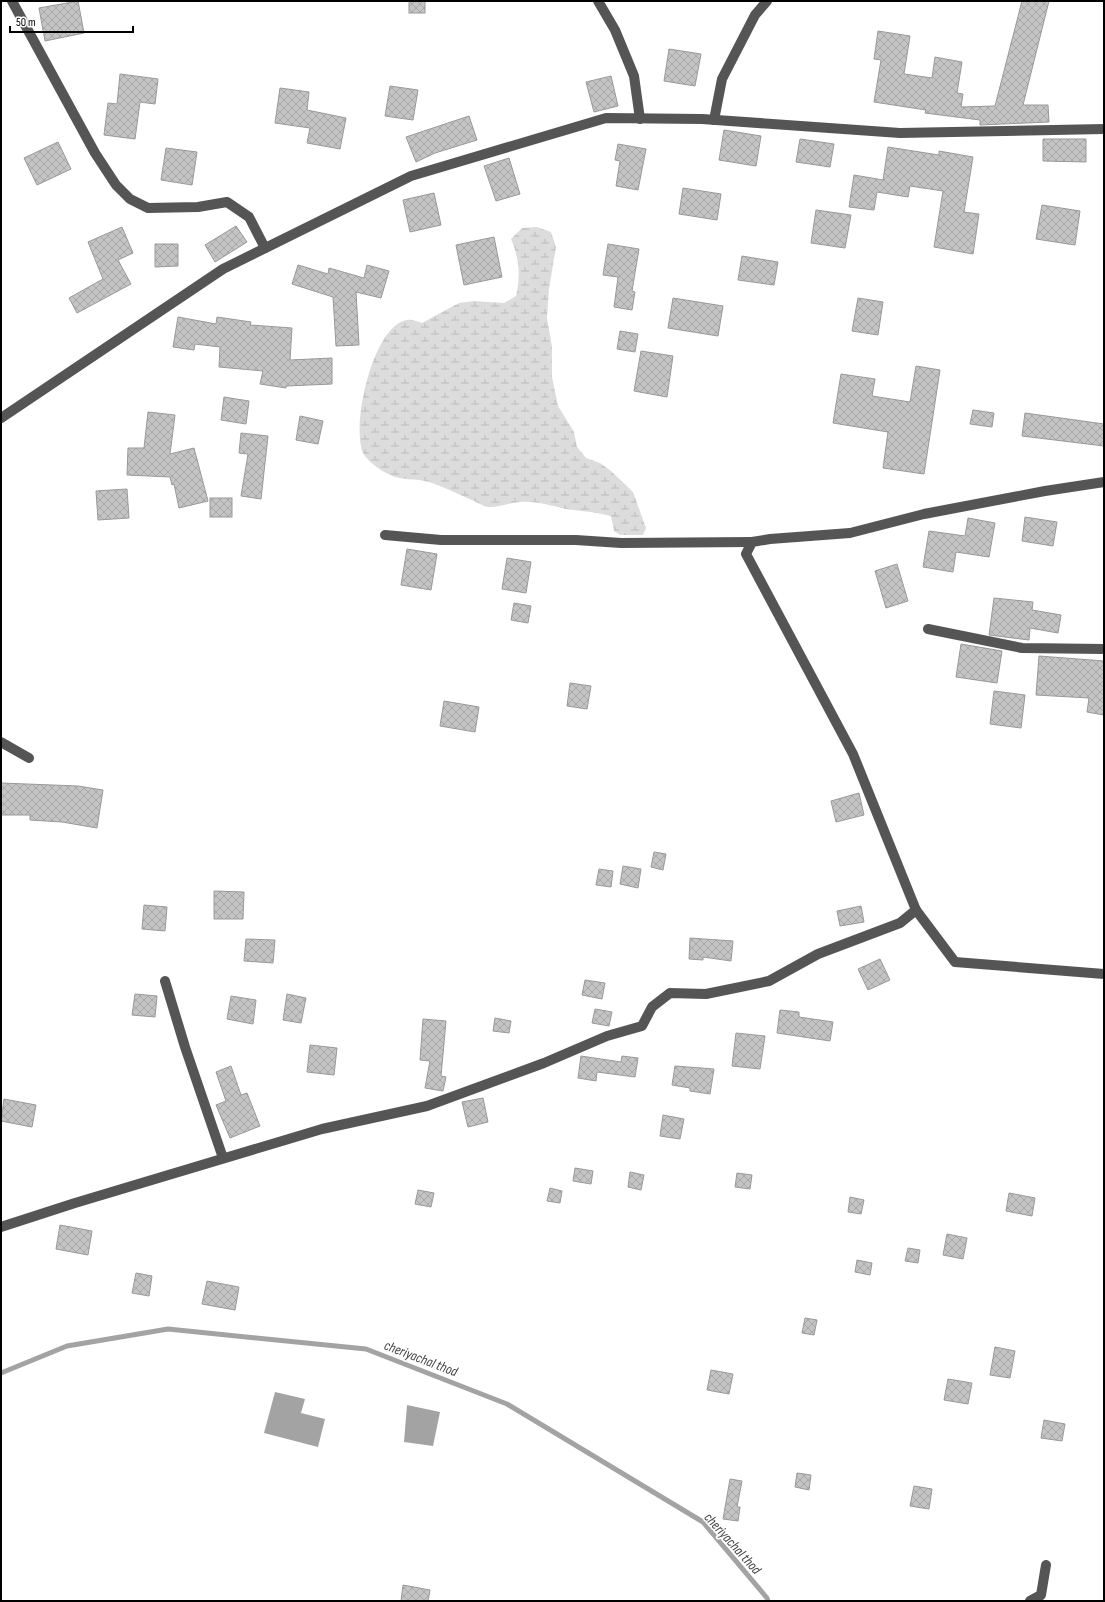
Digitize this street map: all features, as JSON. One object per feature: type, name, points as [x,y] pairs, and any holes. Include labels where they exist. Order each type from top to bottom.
[{"type":"street","points":[[12,1],[94,153],[116,185],[130,199],[148,208],[198,207],[227,202],[249,217],[265,248]]},
{"type":"street","points":[[598,1],[615,30],[634,76],[640,118]]},
{"type":"street","points":[[714,120],[722,79],[755,15],[767,1]]},
{"type":"street","points":[[1,418],[223,269],[265,248],[411,176],[606,118],[714,120],[900,133],[1104,129]]},
{"type":"street","points":[[385,535],[441,540],[576,540],[628,544],[752,542],[770,539],[850,533],[924,514],[1045,491],[1104,482]]},
{"type":"street","points":[[752,542],[746,554],[853,754],[916,910],[955,962],[1104,974]]},
{"type":"street","points":[[928,630],[1022,648],[1104,649]]},
{"type":"street","points":[[1,742],[29,758]]},
{"type":"street","points":[[1,1227],[75,1203],[182,1172],[223,1158],[322,1130],[427,1106],[544,1063],[607,1036],[642,1026],[652,1007],[670,993],[706,994],[769,981],[818,954],[900,923],[916,910]]},
{"type":"street","points":[[165,981],[185,1047],[223,1158]]},
{"type":"street","points":[[1030,1601],[1041,1595],[1046,1565]]},
{"type":"green space","points":[[537,227],[551,232],[556,247],[549,289],[547,318],[552,347],[552,377],[558,406],[574,432],[577,447],[586,458],[600,463],[611,471],[633,492],[646,528],[643,535],[620,535],[614,531],[611,516],[600,514],[527,502],[517,502],[496,507],[486,507],[429,482],[403,479],[393,476],[374,465],[363,453],[360,439],[360,421],[363,400],[375,357],[384,339],[395,326],[407,320],[422,323],[459,303],[474,301],[504,303],[516,296],[519,274],[516,253],[511,239],[522,228]]},
{"type":"shaded area","points":[[275,1392],[305,1399],[301,1413],[325,1419],[318,1447],[264,1433]]},
{"type":"shaded area","points":[[407,1405],[440,1412],[433,1446],[404,1442]]},
{"type":"building","points":[[78,1],[84,33],[45,41],[39,8]]},
{"type":"building","points":[[409,1],[425,1],[425,13],[409,13]]},
{"type":"building","points":[[1022,1],[1049,1],[1023,105],[1048,105],[1049,122],[980,125],[980,120],[925,113],[926,110],[874,102],[881,60],[874,59],[878,31],[910,36],[904,74],[932,78],[935,57],[962,62],[957,93],[963,94],[961,107],[995,106]]},
{"type":"building","points":[[669,49],[701,54],[695,86],[664,81]]},
{"type":"building","points":[[120,74],[158,79],[155,104],[140,102],[135,139],[104,135],[108,103],[117,104]]},
{"type":"building","points":[[611,76],[618,106],[594,112],[586,82]]},
{"type":"building","points":[[390,86],[418,90],[413,120],[385,116]]},
{"type":"building","points":[[280,88],[309,92],[307,110],[346,118],[340,149],[307,143],[310,128],[275,123]]},
{"type":"building","points":[[469,116],[477,140],[435,153],[416,162],[406,137]]},
{"type":"building","points":[[724,130],[761,136],[756,166],[719,160]]},
{"type":"building","points":[[800,139],[834,144],[830,167],[796,162]]},
{"type":"building","points":[[1043,139],[1086,139],[1086,162],[1043,161]]},
{"type":"building","points":[[58,142],[71,169],[37,185],[24,158]]},
{"type":"building","points":[[618,144],[646,149],[638,190],[616,186],[620,161],[615,160]]},
{"type":"building","points":[[888,147],[939,155],[939,151],[973,157],[964,212],[979,214],[973,254],[934,247],[943,191],[910,186],[908,197],[877,192],[874,210],[849,207],[854,175],[883,180]]},
{"type":"building","points":[[166,148],[197,152],[192,185],[161,180]]},
{"type":"building","points":[[509,158],[520,194],[496,201],[484,166]]},
{"type":"building","points":[[683,188],[721,194],[717,220],[679,214]]},
{"type":"building","points":[[434,193],[441,225],[410,232],[403,200]]},
{"type":"building","points":[[1042,205],[1080,211],[1075,245],[1036,239]]},
{"type":"building","points":[[816,210],[851,215],[845,248],[811,243]]},
{"type":"building","points":[[236,226],[247,242],[215,262],[205,245]]},
{"type":"building","points":[[122,227],[133,253],[118,260],[131,284],[77,313],[69,298],[103,279],[88,242]]},
{"type":"building","points":[[494,237],[502,277],[464,285],[456,245]]},
{"type":"building","points":[[155,244],[178,244],[178,266],[155,267]]},
{"type":"building","points":[[608,244],[639,249],[632,291],[635,292],[632,310],[614,307],[618,277],[603,275]]},
{"type":"building","points":[[742,256],[778,262],[774,285],[738,280]]},
{"type":"building","points":[[298,265],[328,274],[329,268],[364,278],[367,265],[389,271],[381,298],[356,292],[359,345],[336,346],[333,297],[292,284]]},
{"type":"building","points":[[673,298],[723,306],[718,336],[668,328]]},
{"type":"building","points":[[858,298],[883,302],[878,335],[852,331]]},
{"type":"building","points":[[178,317],[216,324],[217,317],[251,322],[250,325],[292,328],[290,360],[332,358],[332,384],[286,386],[286,388],[260,384],[263,371],[219,367],[220,347],[195,344],[194,350],[173,347]]},
{"type":"building","points":[[620,331],[638,334],[635,352],[617,349]]},
{"type":"building","points":[[641,351],[673,356],[667,397],[634,391]]},
{"type":"building","points":[[916,366],[940,370],[924,474],[883,468],[888,432],[833,423],[841,374],[875,379],[872,396],[910,402]]},
{"type":"building","points":[[224,397],[249,401],[246,424],[221,420]]},
{"type":"building","points":[[973,410],[994,413],[992,427],[970,424]]},
{"type":"building","points":[[148,412],[175,415],[170,454],[194,448],[208,501],[179,508],[174,484],[172,485],[170,477],[127,475],[128,448],[144,448]]},
{"type":"building","points":[[1025,413],[1104,424],[1104,446],[1022,436]]},
{"type":"building","points":[[300,416],[323,421],[318,444],[296,440]]},
{"type":"building","points":[[241,433],[268,436],[261,499],[241,496],[248,454],[239,453]]},
{"type":"building","points":[[127,489],[129,518],[98,520],[96,491]]},
{"type":"building","points":[[210,498],[232,498],[232,517],[210,517]]},
{"type":"building","points":[[1025,517],[1057,522],[1053,546],[1022,541]]},
{"type":"building","points":[[968,518],[995,523],[989,557],[956,552],[953,572],[923,567],[929,531],[965,536]]},
{"type":"building","points":[[407,549],[437,554],[431,590],[401,585]]},
{"type":"building","points":[[507,558],[531,562],[526,593],[502,589]]},
{"type":"building","points":[[897,564],[908,601],[886,608],[875,571]]},
{"type":"building","points":[[994,598],[1033,602],[1032,610],[1061,615],[1058,633],[1030,628],[1029,640],[989,635]]},
{"type":"building","points":[[514,603],[531,606],[528,623],[511,620]]},
{"type":"building","points":[[961,644],[1002,651],[997,683],[956,677]]},
{"type":"building","points":[[1039,656],[1104,661],[1104,715],[1087,712],[1089,698],[1036,695]]},
{"type":"building","points":[[570,683],[591,686],[587,709],[567,706]]},
{"type":"building","points":[[994,691],[1025,695],[1021,728],[990,724]]},
{"type":"building","points":[[444,701],[479,707],[475,732],[440,726]]},
{"type":"building","points":[[1,783],[78,786],[103,790],[97,828],[62,822],[30,820],[30,815],[1,815]]},
{"type":"building","points":[[859,793],[864,815],[836,822],[831,801]]},
{"type":"building","points":[[654,852],[666,854],[663,870],[651,867]]},
{"type":"building","points":[[623,866],[641,869],[638,888],[620,884]]},
{"type":"building","points":[[599,869],[613,871],[611,887],[596,885]]},
{"type":"building","points":[[214,891],[244,892],[243,919],[214,919]]},
{"type":"building","points":[[144,905],[167,907],[165,931],[142,929]]},
{"type":"building","points":[[861,906],[864,922],[840,926],[837,911]]},
{"type":"building","points":[[690,938],[733,941],[731,961],[703,957],[703,960],[689,959]]},
{"type":"building","points":[[246,939],[275,940],[273,963],[244,961]]},
{"type":"building","points":[[880,959],[890,980],[868,990],[858,969]]},
{"type":"building","points":[[585,980],[605,983],[602,999],[582,995]]},
{"type":"building","points":[[135,994],[157,996],[155,1017],[132,1015]]},
{"type":"building","points":[[287,994],[306,998],[301,1023],[283,1020]]},
{"type":"building","points":[[231,996],[256,1000],[253,1024],[227,1019]]},
{"type":"building","points":[[595,1009],[612,1012],[609,1026],[592,1023]]},
{"type":"building","points":[[780,1010],[799,1012],[799,1017],[833,1022],[830,1041],[777,1033]]},
{"type":"building","points":[[495,1018],[511,1021],[509,1033],[493,1031]]},
{"type":"building","points":[[423,1019],[446,1021],[441,1076],[446,1077],[443,1091],[425,1088],[430,1061],[420,1060]]},
{"type":"building","points":[[736,1033],[765,1036],[760,1069],[732,1066]]},
{"type":"building","points":[[310,1045],[337,1048],[334,1075],[307,1072]]},
{"type":"building","points":[[581,1056],[621,1062],[622,1056],[638,1058],[635,1077],[597,1072],[596,1081],[578,1078]]},
{"type":"building","points":[[231,1066],[241,1095],[247,1093],[260,1126],[230,1138],[216,1105],[226,1101],[216,1072]]},
{"type":"building","points":[[675,1066],[714,1069],[710,1094],[690,1091],[690,1088],[672,1085]]},
{"type":"building","points":[[483,1098],[488,1122],[468,1127],[462,1102]]},
{"type":"building","points":[[4,1099],[36,1105],[32,1127],[1,1121]]},
{"type":"building","points":[[663,1115],[684,1119],[680,1139],[660,1136]]},
{"type":"building","points":[[575,1168],[593,1171],[591,1184],[573,1181]]},
{"type":"building","points":[[630,1172],[644,1175],[641,1190],[628,1187]]},
{"type":"building","points":[[737,1173],[752,1175],[750,1189],[735,1187]]},
{"type":"building","points":[[550,1188],[562,1191],[560,1203],[547,1201]]},
{"type":"building","points":[[418,1190],[434,1193],[431,1207],[415,1204]]},
{"type":"building","points":[[1009,1193],[1035,1198],[1032,1216],[1006,1211]]},
{"type":"building","points":[[850,1197],[864,1200],[861,1214],[848,1212]]},
{"type":"building","points":[[60,1225],[92,1231],[88,1255],[56,1249]]},
{"type":"building","points":[[947,1234],[967,1238],[963,1259],[943,1255]]},
{"type":"building","points":[[908,1248],[920,1250],[918,1263],[905,1261]]},
{"type":"building","points":[[857,1260],[872,1263],[870,1275],[855,1272]]},
{"type":"building","points":[[136,1273],[152,1276],[149,1296],[132,1293]]},
{"type":"building","points":[[207,1281],[239,1287],[235,1310],[202,1304]]},
{"type":"building","points":[[805,1318],[817,1320],[814,1335],[802,1333]]},
{"type":"building","points":[[995,1347],[1015,1351],[1010,1378],[990,1375]]},
{"type":"building","points":[[711,1370],[733,1374],[729,1394],[707,1390]]},
{"type":"building","points":[[948,1379],[972,1383],[968,1404],[944,1400]]},
{"type":"building","points":[[1044,1420],[1065,1424],[1062,1441],[1041,1438]]},
{"type":"building","points":[[797,1473],[811,1475],[809,1490],[795,1487]]},
{"type":"building","points":[[730,1479],[742,1481],[737,1507],[740,1507],[738,1521],[723,1519]]},
{"type":"building","points":[[914,1486],[932,1489],[929,1509],[910,1506]]},
{"type":"building","points":[[403,1585],[430,1590],[428,1601],[401,1601]]},
{"type":"waterway","name":"cheriyachal thod","points":[[1,1373],[67,1346],[168,1329],[366,1349],[507,1404],[703,1522],[768,1601]]}]
